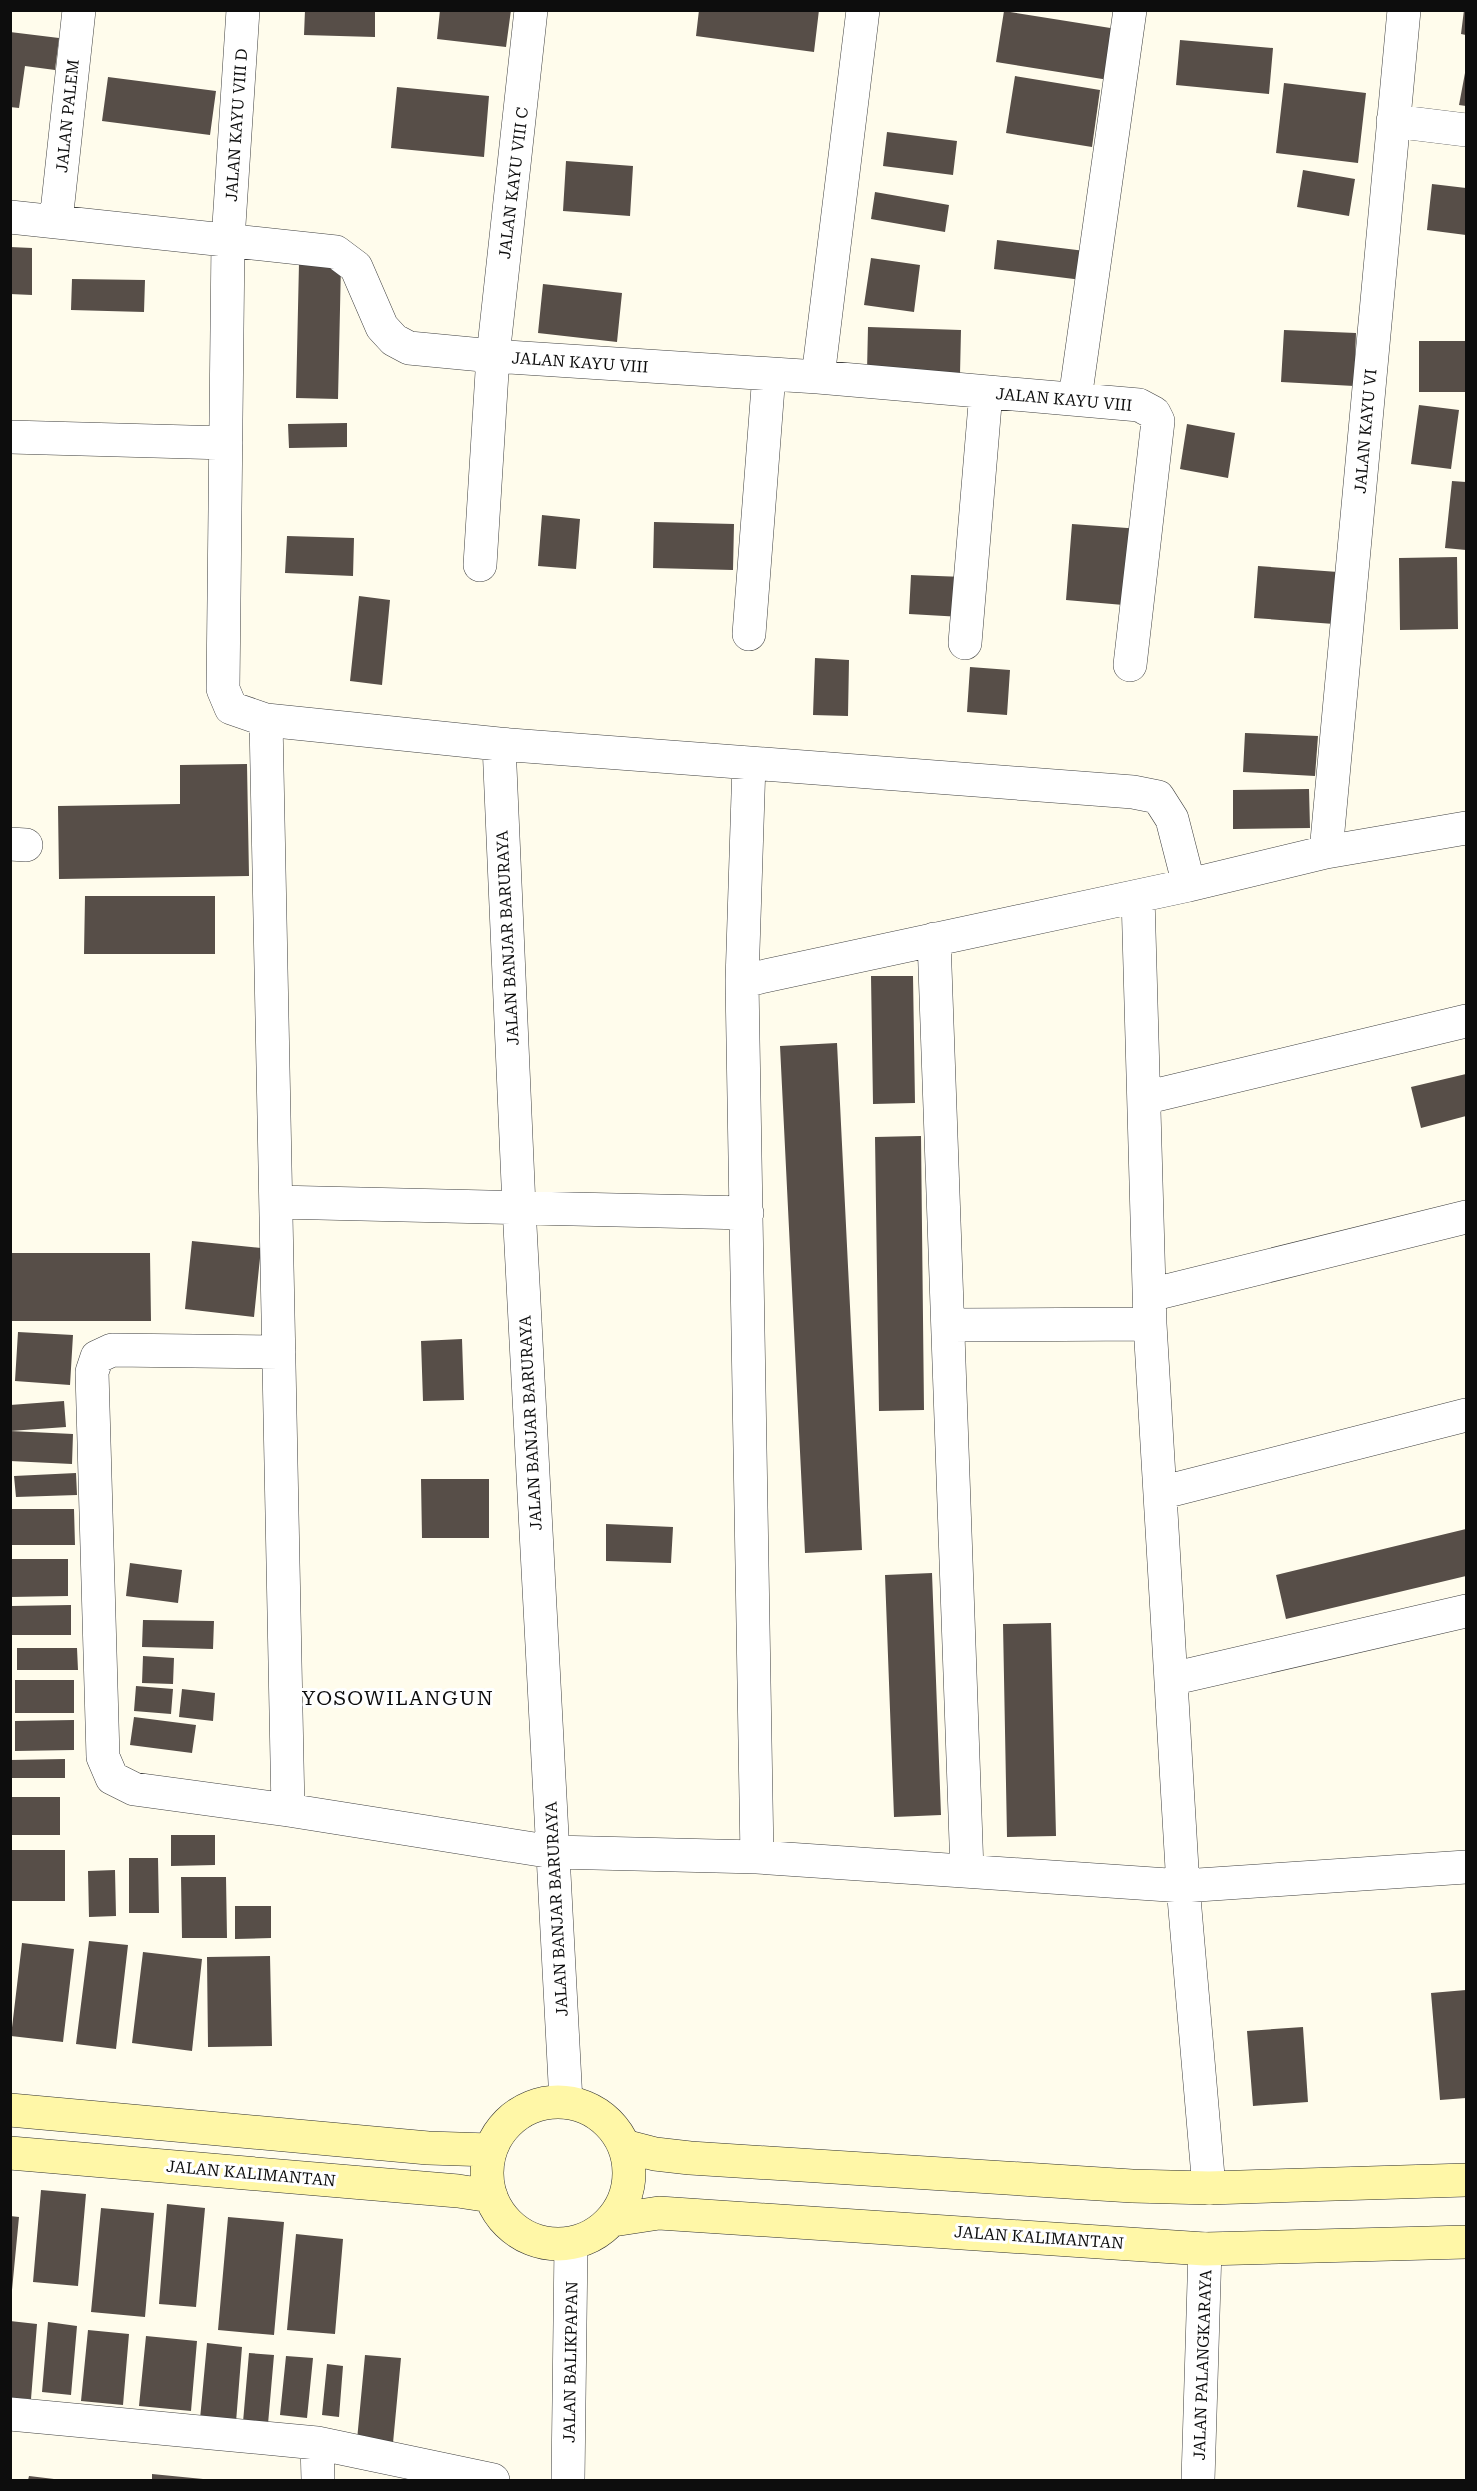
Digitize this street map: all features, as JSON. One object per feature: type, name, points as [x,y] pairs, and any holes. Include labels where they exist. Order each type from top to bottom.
[{"type":"main road","points":[[566,2102],[590,2109],[610,2124],[624,2146],[630,2172],[626,2198],[613,2220],[594,2236],[571,2244],[544,2244],[520,2234],[502,2218],[491,2196],[487,2173],[490,2150],[502,2129],[519,2113],[542,2104],[566,2102]]},
{"type":"main road","points":[[10,2110],[428,2148],[490,2150]]},
{"type":"main road","points":[[624,2146],[655,2154],[690,2158],[1132,2186],[1209,2188],[1467,2180]]},
{"type":"main road","name":"JALAN KALIMANTAN","points":[[10,2152],[458,2191],[491,2196]]},
{"type":"main road","name":"JALAN KALIMANTAN","points":[[613,2220],[659,2213],[1205,2249],[1467,2242]]},
{"type":"street","name":"JALAN PALEM","points":[[56,221],[79,10]]},
{"type":"street","name":"JALAN KAYU VIII D","points":[[243,10],[228,240],[223,689],[231,708],[266,720],[499,744],[1133,792],[1158,797],[1172,819],[1189,885]]},
{"type":"street","name":"JALAN KAYU VIII C","points":[[480,565],[493,356],[531,10]]},
{"type":"street","points":[[818,377],[864,10]]},
{"type":"street","points":[[1076,399],[1130,10]]},
{"type":"street","name":"JALAN KAYU VI","points":[[1326,852],[1404,10]]},
{"type":"street","points":[[1393,121],[1467,130]]},
{"type":"street","name":"JALAN KAYU VIII","points":[[10,217],[336,252],[356,267],[382,327],[394,340],[409,348],[493,356],[818,377],[1139,405],[1154,413],[1158,421],[1130,664]]},
{"type":"street","points":[[749,634],[769,374]]},
{"type":"street","points":[[965,643],[986,392]]},
{"type":"street","points":[[10,436],[226,443]]},
{"type":"street","points":[[266,720],[288,1810]]},
{"type":"street","name":"JALAN BANJAR BARURAYA","points":[[499,744],[519,1208],[566,2102]]},
{"type":"street","points":[[749,763],[742,981],[757,1857]]},
{"type":"street","points":[[742,981],[1189,885],[1326,852],[1467,828]]},
{"type":"street","points":[[1138,896],[1150,1310],[1160,1493],[1184,1886],[1209,2188]]},
{"type":"street","points":[[934,939],[966,1871]]},
{"type":"street","points":[[1144,1098],[1467,1021]]},
{"type":"street","points":[[276,1202],[747,1213]]},
{"type":"street","points":[[948,1325],[1150,1310],[1467,1217]]},
{"type":"street","points":[[279,1352],[112,1350],[97,1357],[92,1372],[104,1757],[112,1778],[134,1789],[288,1810],[553,1852],[757,1857],[1184,1886],[1467,1867]]},
{"type":"street","points":[[1160,1493],[1467,1415]]},
{"type":"street","points":[[1171,1679],[1467,1611]]},
{"type":"street","name":"JALAN BALIKPAPAN","points":[[568,2481],[571,2244]]},
{"type":"street","name":"JALAN PALANGKARAYA","points":[[1198,2481],[1205,2249]]},
{"type":"street","points":[[10,2414],[317,2443],[493,2481]]},
{"type":"street","points":[[317,2443],[318,2481]]},
{"type":"building","points":[[305,10],[375,10],[375,37],[304,35]]},
{"type":"building","points":[[440,10],[511,10],[506,47],[437,39]]},
{"type":"building","points":[[699,10],[819,10],[814,52],[696,36]]},
{"type":"building","points":[[1464,10],[1466,10],[1466,35],[1461,34]]},
{"type":"building","points":[[1004,11],[1123,30],[1115,81],[996,62]]},
{"type":"building","points":[[10,32],[59,38],[55,70],[25,66],[19,108],[10,107]]},
{"type":"building","points":[[1180,40],[1273,48],[1269,94],[1176,85]]},
{"type":"building","points":[[1466,73],[1466,106],[1459,105]]},
{"type":"building","points":[[1015,76],[1100,90],[1092,147],[1006,133]]},
{"type":"building","points":[[108,77],[216,91],[210,135],[102,121]]},
{"type":"building","points":[[1284,83],[1366,93],[1358,163],[1276,153]]},
{"type":"building","points":[[397,87],[489,96],[484,157],[391,148]]},
{"type":"building","points":[[887,132],[957,141],[953,175],[883,166]]},
{"type":"building","points":[[566,161],[633,166],[630,216],[563,211]]},
{"type":"building","points":[[1303,170],[1355,179],[1349,216],[1297,207]]},
{"type":"building","points":[[1432,184],[1466,188],[1466,235],[1427,230]]},
{"type":"building","points":[[875,192],[949,205],[945,232],[871,219]]},
{"type":"building","points":[[997,240],[1085,251],[1082,280],[994,269]]},
{"type":"building","points":[[10,247],[32,248],[32,295],[10,294]]},
{"type":"building","points":[[871,258],[920,265],[914,312],[864,305]]},
{"type":"building","points":[[299,263],[341,264],[338,399],[296,398]]},
{"type":"building","points":[[72,279],[145,280],[144,312],[71,310]]},
{"type":"building","points":[[543,284],[622,293],[617,342],[538,333]]},
{"type":"building","points":[[868,327],[961,330],[960,374],[867,371]]},
{"type":"building","points":[[1284,330],[1356,333],[1354,386],[1281,382]]},
{"type":"building","points":[[1419,341],[1466,341],[1466,392],[1419,392]]},
{"type":"building","points":[[1419,405],[1459,410],[1451,469],[1411,464]]},
{"type":"building","points":[[347,423],[347,447],[289,448],[288,424]]},
{"type":"building","points":[[1187,424],[1235,433],[1228,478],[1180,469]]},
{"type":"building","points":[[1452,481],[1466,482],[1466,550],[1445,548]]},
{"type":"building","points":[[542,515],[580,519],[576,569],[538,566]]},
{"type":"building","points":[[654,522],[734,524],[733,570],[653,568]]},
{"type":"building","points":[[1072,524],[1141,529],[1135,606],[1066,600]]},
{"type":"building","points":[[287,536],[354,538],[353,576],[285,573]]},
{"type":"building","points":[[1457,557],[1458,629],[1400,630],[1399,558]]},
{"type":"building","points":[[1258,566],[1338,572],[1334,624],[1254,618]]},
{"type":"building","points":[[911,575],[964,577],[962,617],[909,614]]},
{"type":"building","points":[[359,596],[390,600],[382,685],[350,681]]},
{"type":"building","points":[[815,658],[849,660],[848,716],[813,715]]},
{"type":"building","points":[[970,667],[1010,670],[1007,715],[967,712]]},
{"type":"building","points":[[1245,733],[1318,736],[1315,776],[1243,772]]},
{"type":"building","points":[[247,764],[249,876],[59,879],[58,806],[180,804],[180,765]]},
{"type":"building","points":[[1309,789],[1310,828],[1233,829],[1233,790]]},
{"type":"building","points":[[85,896],[215,896],[215,954],[84,954]]},
{"type":"building","points":[[871,976],[913,976],[915,1103],[873,1104]]},
{"type":"building","points":[[837,1043],[862,1550],[805,1553],[780,1046]]},
{"type":"building","points":[[1466,1074],[1466,1116],[1421,1128],[1411,1087]]},
{"type":"building","points":[[921,1136],[924,1410],[879,1411],[875,1137]]},
{"type":"building","points":[[192,1241],[261,1248],[254,1317],[185,1309]]},
{"type":"building","points":[[10,1253],[150,1253],[151,1321],[10,1321]]},
{"type":"building","points":[[18,1332],[73,1335],[70,1385],[15,1381]]},
{"type":"building","points":[[462,1339],[464,1400],[423,1401],[421,1341]]},
{"type":"building","points":[[64,1401],[66,1427],[10,1431],[10,1405]]},
{"type":"building","points":[[10,1431],[73,1434],[72,1464],[10,1461]]},
{"type":"building","points":[[76,1473],[77,1495],[16,1497],[14,1476]]},
{"type":"building","points":[[421,1479],[489,1479],[489,1538],[422,1538]]},
{"type":"building","points":[[10,1509],[74,1509],[75,1545],[10,1545]]},
{"type":"building","points":[[606,1524],[673,1527],[671,1563],[606,1561]]},
{"type":"building","points":[[1466,1529],[1466,1576],[1286,1619],[1276,1575]]},
{"type":"building","points":[[10,1559],[68,1559],[68,1596],[10,1597]]},
{"type":"building","points":[[130,1563],[182,1570],[178,1603],[126,1596]]},
{"type":"building","points":[[932,1573],[941,1815],[894,1817],[885,1575]]},
{"type":"building","points":[[71,1605],[71,1635],[11,1635],[11,1606]]},
{"type":"building","points":[[143,1620],[214,1621],[213,1649],[142,1647]]},
{"type":"building","points":[[1051,1623],[1056,1836],[1007,1837],[1003,1624]]},
{"type":"building","points":[[17,1648],[77,1648],[78,1670],[17,1670]]},
{"type":"building","points":[[143,1656],[174,1658],[173,1684],[142,1683]]},
{"type":"building","points":[[15,1680],[74,1680],[74,1713],[15,1713]]},
{"type":"building","points":[[136,1686],[173,1689],[171,1714],[134,1711]]},
{"type":"building","points":[[182,1689],[215,1693],[213,1721],[179,1717]]},
{"type":"building","points":[[134,1717],[196,1725],[192,1753],[130,1745]]},
{"type":"building","points":[[74,1720],[74,1750],[15,1751],[15,1721]]},
{"type":"building","points":[[65,1759],[65,1778],[10,1778],[10,1760]]},
{"type":"building","points":[[10,1797],[60,1797],[60,1835],[10,1835]]},
{"type":"building","points":[[171,1835],[215,1835],[215,1865],[171,1866]]},
{"type":"building","points":[[10,1850],[65,1850],[65,1901],[10,1901]]},
{"type":"building","points":[[129,1858],[158,1858],[159,1913],[129,1913]]},
{"type":"building","points":[[115,1870],[116,1916],[89,1917],[88,1871]]},
{"type":"building","points":[[181,1877],[226,1877],[227,1938],[182,1938]]},
{"type":"building","points":[[235,1906],[271,1906],[271,1938],[235,1939]]},
{"type":"building","points":[[89,1941],[128,1945],[116,2049],[76,2044]]},
{"type":"building","points":[[22,1943],[74,1949],[63,2042],[11,2036]]},
{"type":"building","points":[[143,1952],[202,1959],[192,2051],[132,2043]]},
{"type":"building","points":[[270,1956],[272,2046],[208,2047],[207,1957]]},
{"type":"building","points":[[1466,1990],[1466,2098],[1440,2100],[1431,1993]]},
{"type":"building","points":[[1303,2027],[1308,2102],[1253,2106],[1247,2031]]},
{"type":"building","points":[[41,2190],[86,2194],[78,2286],[33,2282]]},
{"type":"building","points":[[167,2204],[205,2208],[196,2307],[159,2304]]},
{"type":"building","points":[[101,2208],[154,2213],[145,2317],[91,2312]]},
{"type":"building","points":[[10,2216],[19,2217],[12,2290],[10,2290]]},
{"type":"building","points":[[228,2217],[284,2222],[274,2335],[218,2330]]},
{"type":"building","points":[[296,2234],[343,2239],[335,2334],[287,2330]]},
{"type":"building","points":[[10,2321],[37,2324],[31,2399],[10,2398]]},
{"type":"building","points":[[48,2322],[77,2326],[71,2395],[42,2392]]},
{"type":"building","points":[[88,2330],[129,2334],[123,2405],[81,2401]]},
{"type":"building","points":[[146,2336],[197,2341],[191,2411],[139,2406]]},
{"type":"building","points":[[207,2343],[242,2347],[236,2422],[200,2419]]},
{"type":"building","points":[[249,2353],[274,2355],[268,2424],[243,2422]]},
{"type":"building","points":[[365,2355],[401,2358],[393,2443],[357,2440]]},
{"type":"building","points":[[286,2356],[313,2358],[307,2418],[280,2415]]},
{"type":"building","points":[[327,2364],[343,2366],[339,2417],[322,2415]]},
{"type":"building","points":[[152,2474],[203,2479],[203,2480],[152,2480]]},
{"type":"building","points":[[29,2476],[54,2479],[28,2480]]},
{"type":"district","name":"YOSOWILANGUN","points":[[398,1698]]}]
